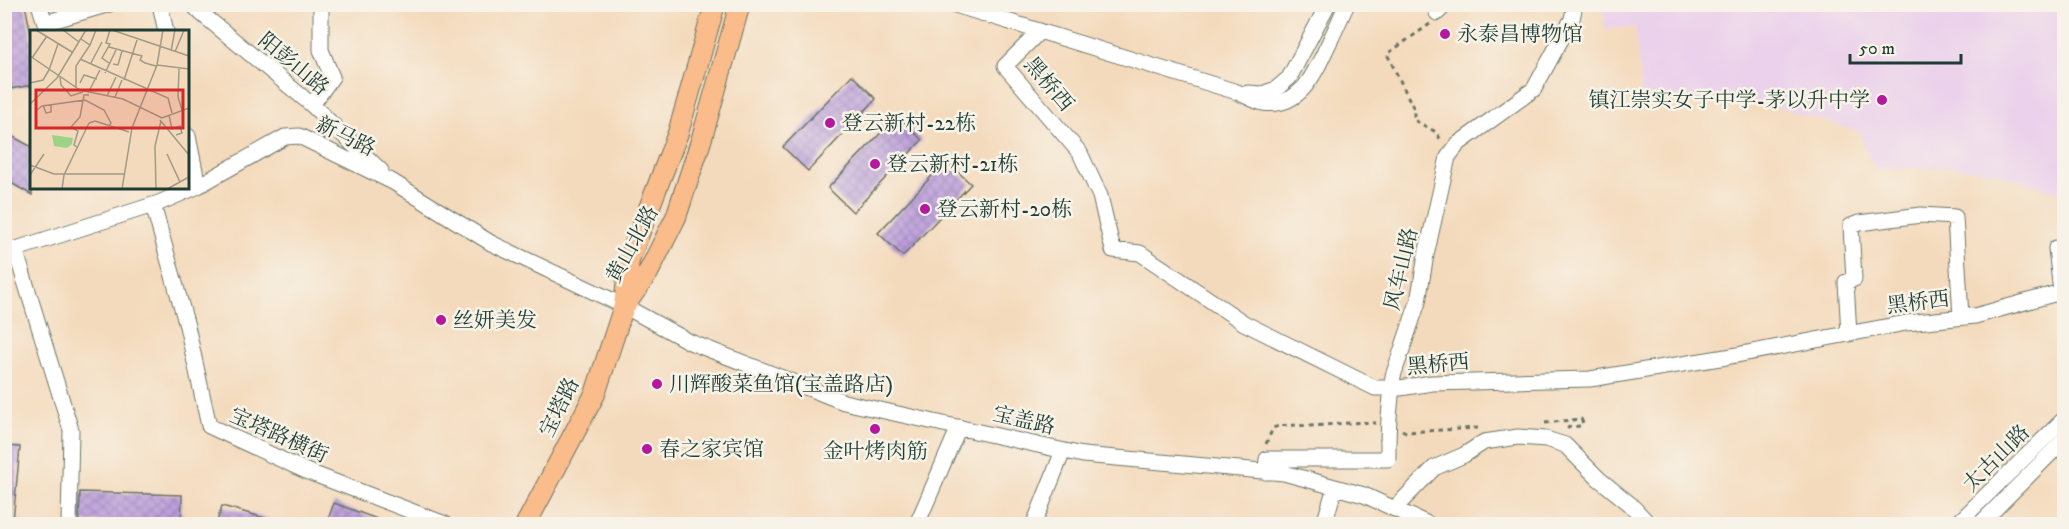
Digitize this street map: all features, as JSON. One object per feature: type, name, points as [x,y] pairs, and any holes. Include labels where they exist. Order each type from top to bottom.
[{"type":"main road","name":"黄山北路","points":[[624,306],[629,260],[678,133],[715,4]]},
{"type":"main road","name":"黄山北路","points":[[624,306],[648,273],[675,217],[701,141],[740,4]]},
{"type":"main road","name":"宝塔路","points":[[526,525],[595,394],[624,306]]},
{"type":"street","points":[[39,4],[45,23],[109,4]]},
{"type":"street","points":[[160,4],[166,30]]},
{"type":"street","name":"阳彭山路","points":[[192,4],[312,105],[393,182]]},
{"type":"street","points":[[312,105],[332,77],[321,50],[321,4]]},
{"type":"street","points":[[952,4],[1237,92],[1260,103],[1277,103],[1291,99],[1304,90],[1314,77],[1347,4]]},
{"type":"street","points":[[1237,92],[1262,94],[1276,89],[1289,78],[1328,4]]},
{"type":"street","name":"风车山路","points":[[1267,466],[1388,459],[1392,388],[1402,346],[1418,302],[1448,157],[1458,144],[1534,88],[1572,19],[1575,4]]},
{"type":"street","name":"黑桥西","points":[[1040,31],[1005,66],[1080,153],[1100,196],[1113,250],[1140,253],[1244,322],[1375,388],[1432,383],[1590,379],[1726,357],[1906,323],[1975,316],[2061,292],[2056,248]]},
{"type":"street","name":"新马路","points":[[10,251],[153,205],[198,186],[285,137],[299,136],[393,182],[491,243],[624,306]]},
{"type":"street","points":[[189,141],[198,186]]},
{"type":"street","name":"宝塔路横街","points":[[153,205],[187,326],[209,426],[306,471],[444,525]]},
{"type":"street","points":[[1849,334],[1846,282],[1854,279],[1851,226],[1859,223],[1921,214],[1955,217],[1961,317]]},
{"type":"street","points":[[10,251],[71,430],[69,525]]},
{"type":"street","name":"宝盖路","points":[[624,306],[690,342],[844,402],[1083,455],[1267,466],[1284,473],[1364,495],[1428,525]]},
{"type":"street","name":"太古山路","points":[[1957,525],[2064,420]]},
{"type":"street","points":[[917,525],[959,427]]},
{"type":"street","points":[[1394,509],[1434,468],[1464,455],[1484,442],[1518,437],[1546,439],[1565,445],[1599,479],[1630,504],[1649,525]]},
{"type":"street","name":"太古山路","points":[[1980,525],[2064,440]]},
{"type":"street","points":[[1034,525],[1063,451]]},
{"type":"street","points":[[1324,525],[1335,487]]},
{"type":"path","points":[[1442,9],[1435,20],[1387,54],[1414,109],[1414,120],[1436,132],[1447,150],[1443,159],[1447,163]]},
{"type":"path","points":[[1537,424],[1581,419],[1583,423],[1580,426],[1569,427],[1566,430],[1565,445]]},
{"type":"path","points":[[1267,466],[1263,453],[1273,428],[1279,425],[1308,426],[1359,421],[1390,422],[1406,432],[1490,427]]},
{"type":"shaded area","name":"镇江崇实女子中学-茅以升中学","points":[[1603,5],[2064,5],[2064,194],[1993,172],[1952,167],[1874,169],[1858,131],[1759,102],[1642,98],[1635,27],[1605,29]]},
{"type":"building","points":[[4,4],[25,4],[30,30],[30,85],[4,90]]},
{"type":"building","name":"登云新村-22栋","points":[[852,75],[876,99],[808,171],[783,147]]},
{"type":"building","name":"登云新村-21栋","points":[[897,116],[922,140],[853,212],[828,188]]},
{"type":"building","points":[[4,132],[30,146],[32,195],[4,179]]},
{"type":"building","name":"登云新村-20栋","points":[[946,161],[971,184],[903,256],[878,233]]},
{"type":"building","points":[[4,446],[20,447],[13,521],[4,521]]},
{"type":"building","points":[[80,492],[182,495],[181,524],[79,522]]},
{"type":"building","points":[[334,503],[388,523],[388,525],[326,525]]},
{"type":"building","points":[[222,506],[276,521],[275,525],[216,525]]},
{"type":"place","name":"永泰昌博物馆","points":[[1445,34]]},
{"type":"place","name":"镇江崇实女子中学-茅以升中学","points":[[1882,100]]},
{"type":"place","name":"登云新村-22栋","points":[[830,123]]},
{"type":"place","name":"登云新村-21栋","points":[[875,164]]},
{"type":"place","name":"登云新村-20栋","points":[[925,209]]},
{"type":"place","name":"丝妍美发","points":[[441,320]]},
{"type":"place","name":"川辉酸菜鱼馆(宝盖路店)","points":[[657,384]]},
{"type":"place","name":"金叶烤肉筋","points":[[875,429]]},
{"type":"place","name":"春之家宾馆","points":[[647,449]]}]
